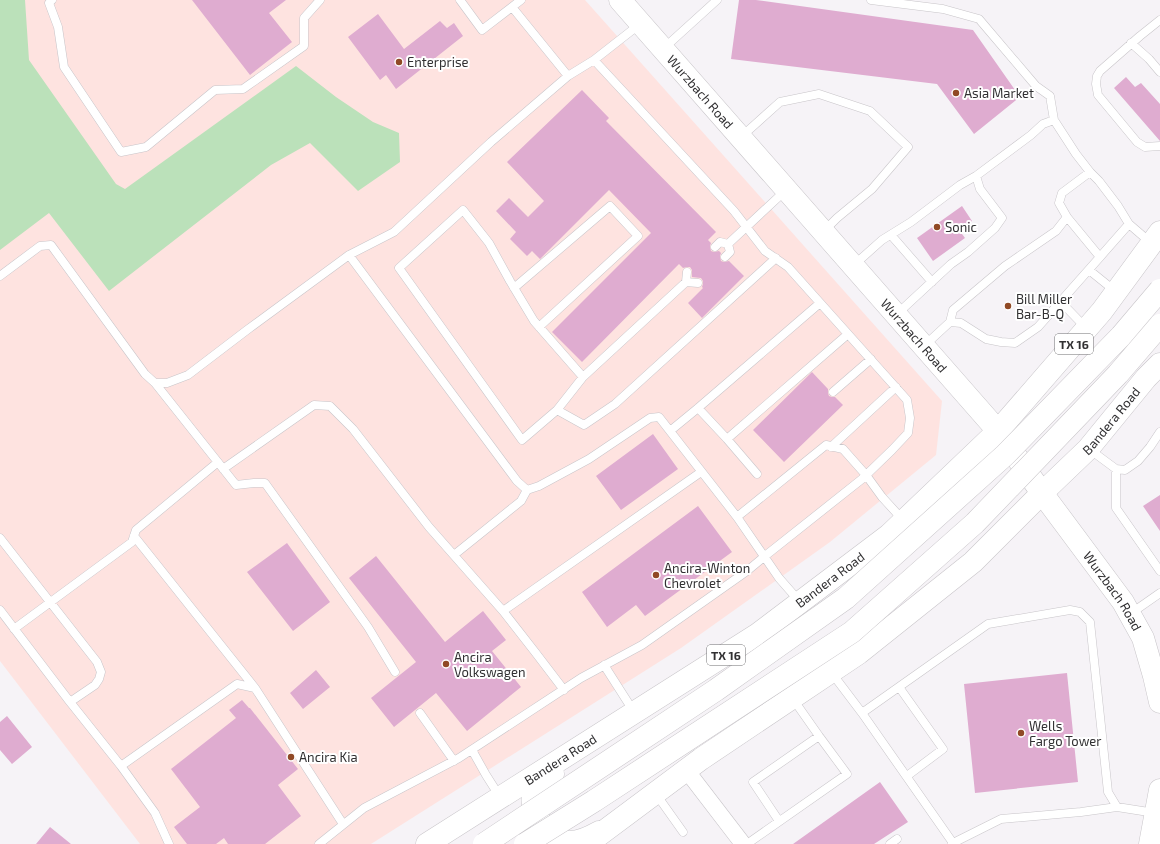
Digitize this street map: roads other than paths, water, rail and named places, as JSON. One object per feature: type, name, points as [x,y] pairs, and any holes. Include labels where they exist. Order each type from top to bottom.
[{"type":"main road","name":"Wurzbach Road","points":[[620,0],[998,431],[1123,602],[1143,638],[1160,702]]},
{"type":"main road","name":"Bandera Road","points":[[427,844],[758,634],[889,535],[998,431],[1102,311],[1156,238]]},
{"type":"main road","points":[[484,844],[716,690],[846,598],[1005,455],[1121,336],[1160,290]]},
{"type":"main road","points":[[526,844],[594,802],[852,632],[975,523],[1118,374],[1160,325]]},
{"type":"main road","name":"Bandera Road","points":[[587,844],[687,771],[701,759],[859,653],[973,562],[1088,449],[1146,378],[1160,364]]},
{"type":"main road","points":[[612,727],[541,782],[534,793],[532,802],[544,827],[557,839],[569,843],[589,838],[622,818]]},
{"type":"main road","points":[[1150,844],[1160,790]]},
{"type":"street","points":[[687,771],[743,844]]},
{"type":"lane","points":[[52,0],[48,3],[58,27],[64,68],[121,152],[146,147],[215,90],[243,88],[304,46],[304,18],[320,0]]},
{"type":"lane","points":[[460,0],[482,30],[521,0]]},
{"type":"lane","points":[[663,49],[717,0]]},
{"type":"lane","points":[[871,0],[943,9],[980,19],[1036,86],[1050,96],[1054,120],[1076,154],[1118,206],[1129,224],[1156,238]]},
{"type":"lane","points":[[512,7],[568,76]]},
{"type":"lane","points":[[1160,20],[1131,43],[1100,71],[1097,76],[1096,84],[1098,95],[1137,142],[1145,147],[1160,146]]},
{"type":"lane","points":[[155,383],[168,383],[188,375],[349,255],[394,232],[491,142],[568,76],[594,60],[641,24]]},
{"type":"lane","points":[[1131,43],[1149,59],[1160,72]]},
{"type":"lane","points":[[319,844],[364,808],[454,761],[582,678],[642,645],[747,571],[866,476],[908,433],[910,418],[907,400],[788,267],[766,251],[734,211],[594,60]]},
{"type":"lane","points":[[741,137],[780,102],[819,94],[870,111],[908,147],[872,190],[823,231]]},
{"type":"lane","points":[[853,265],[879,243],[911,222],[960,185],[976,176],[1031,135],[1043,124],[1054,120]]},
{"type":"lane","points":[[1090,172],[1062,193],[1059,203],[1067,217],[1100,257]]},
{"type":"lane","points":[[896,314],[951,264],[968,252],[995,228],[1002,218],[980,189],[976,176]]},
{"type":"lane","points":[[728,244],[787,190]]},
{"type":"lane","points":[[514,288],[610,206],[638,236],[539,327]]},
{"type":"lane","points":[[583,376],[534,321],[489,243],[463,210],[399,268],[522,440],[557,410],[583,376],[686,282],[687,272]]},
{"type":"lane","points":[[924,346],[950,322],[954,310],[1005,266],[1056,231],[1067,217]]},
{"type":"lane","points":[[950,322],[961,323],[986,339],[1015,343],[1038,327],[1129,224]]},
{"type":"lane","points":[[891,235],[932,282]]},
{"type":"lane","points":[[715,247],[720,242],[728,244]]},
{"type":"lane","points":[[725,258],[730,252],[728,244]]},
{"type":"lane","points":[[0,276],[40,246],[51,245],[145,374],[155,383],[236,485],[265,482],[368,627],[395,672]]},
{"type":"lane","points":[[349,255],[517,481],[527,490]]},
{"type":"lane","points":[[557,410],[584,425],[614,404],[776,258]]},
{"type":"lane","points":[[1089,270],[1116,291]]},
{"type":"lane","points":[[686,282],[698,283]]},
{"type":"lane","points":[[1061,302],[1087,329]]},
{"type":"lane","points":[[670,431],[820,303]]},
{"type":"lane","points":[[727,439],[848,334]]},
{"type":"lane","points":[[833,392],[871,359]]},
{"type":"lane","points":[[831,447],[896,387]]},
{"type":"lane","points":[[14,629],[132,542],[136,530],[221,466],[314,405],[330,406],[353,429],[429,527],[503,611],[564,690]]},
{"type":"lane","points":[[698,408],[757,474]]},
{"type":"lane","points":[[454,555],[521,501],[527,490],[539,486],[589,459],[650,418],[659,417],[737,517],[779,578],[800,602]]},
{"type":"lane","points":[[1088,449],[1116,469],[1125,470],[1138,461],[1158,438]]},
{"type":"lane","points":[[737,517],[826,446],[843,449],[882,497],[904,521]]},
{"type":"lane","points":[[1116,469],[1116,508],[1160,571]]},
{"type":"lane","points":[[503,611],[701,472]]},
{"type":"lane","points":[[134,536],[255,688],[343,824]]},
{"type":"lane","points":[[0,538],[97,662],[102,672],[100,679],[95,685],[70,702]]},
{"type":"lane","points":[[1129,614],[1160,593]]},
{"type":"lane","points":[[0,610],[121,766],[155,813],[169,844]]},
{"type":"lane","points":[[862,713],[988,624],[1070,610],[1080,612],[1090,622],[1108,792],[1117,807]]},
{"type":"lane","points":[[604,665],[634,713]]},
{"type":"lane","points":[[831,672],[907,776],[952,844],[1001,819],[1081,812],[1117,807],[1156,813]]},
{"type":"lane","points":[[121,766],[237,684],[255,688]]},
{"type":"lane","points":[[899,687],[943,749],[907,776]]},
{"type":"lane","points":[[747,844],[847,774],[792,698]]},
{"type":"lane","points":[[420,713],[454,761]]},
{"type":"lane","points":[[779,821],[753,782],[819,736]]},
{"type":"lane","points":[[472,750],[486,775],[501,797]]},
{"type":"lane","points":[[656,794],[683,832]]},
{"type":"place","name":"Enterprise","points":[[399,62]]},
{"type":"place","name":"Asia Market","points":[[956,93]]},
{"type":"place","name":"Sonic","points":[[937,227]]},
{"type":"place","name":"Bill Miller Bar-B-Q","points":[[1008,306]]},
{"type":"place","name":"Ancira-Winton Chevrolet","points":[[656,575]]},
{"type":"place","name":"Ancira Volkswagen","points":[[446,664]]},
{"type":"place","name":"Wells Fargo Tower","points":[[1021,733]]},
{"type":"place","name":"Ancira Kia","points":[[291,757]]}]
